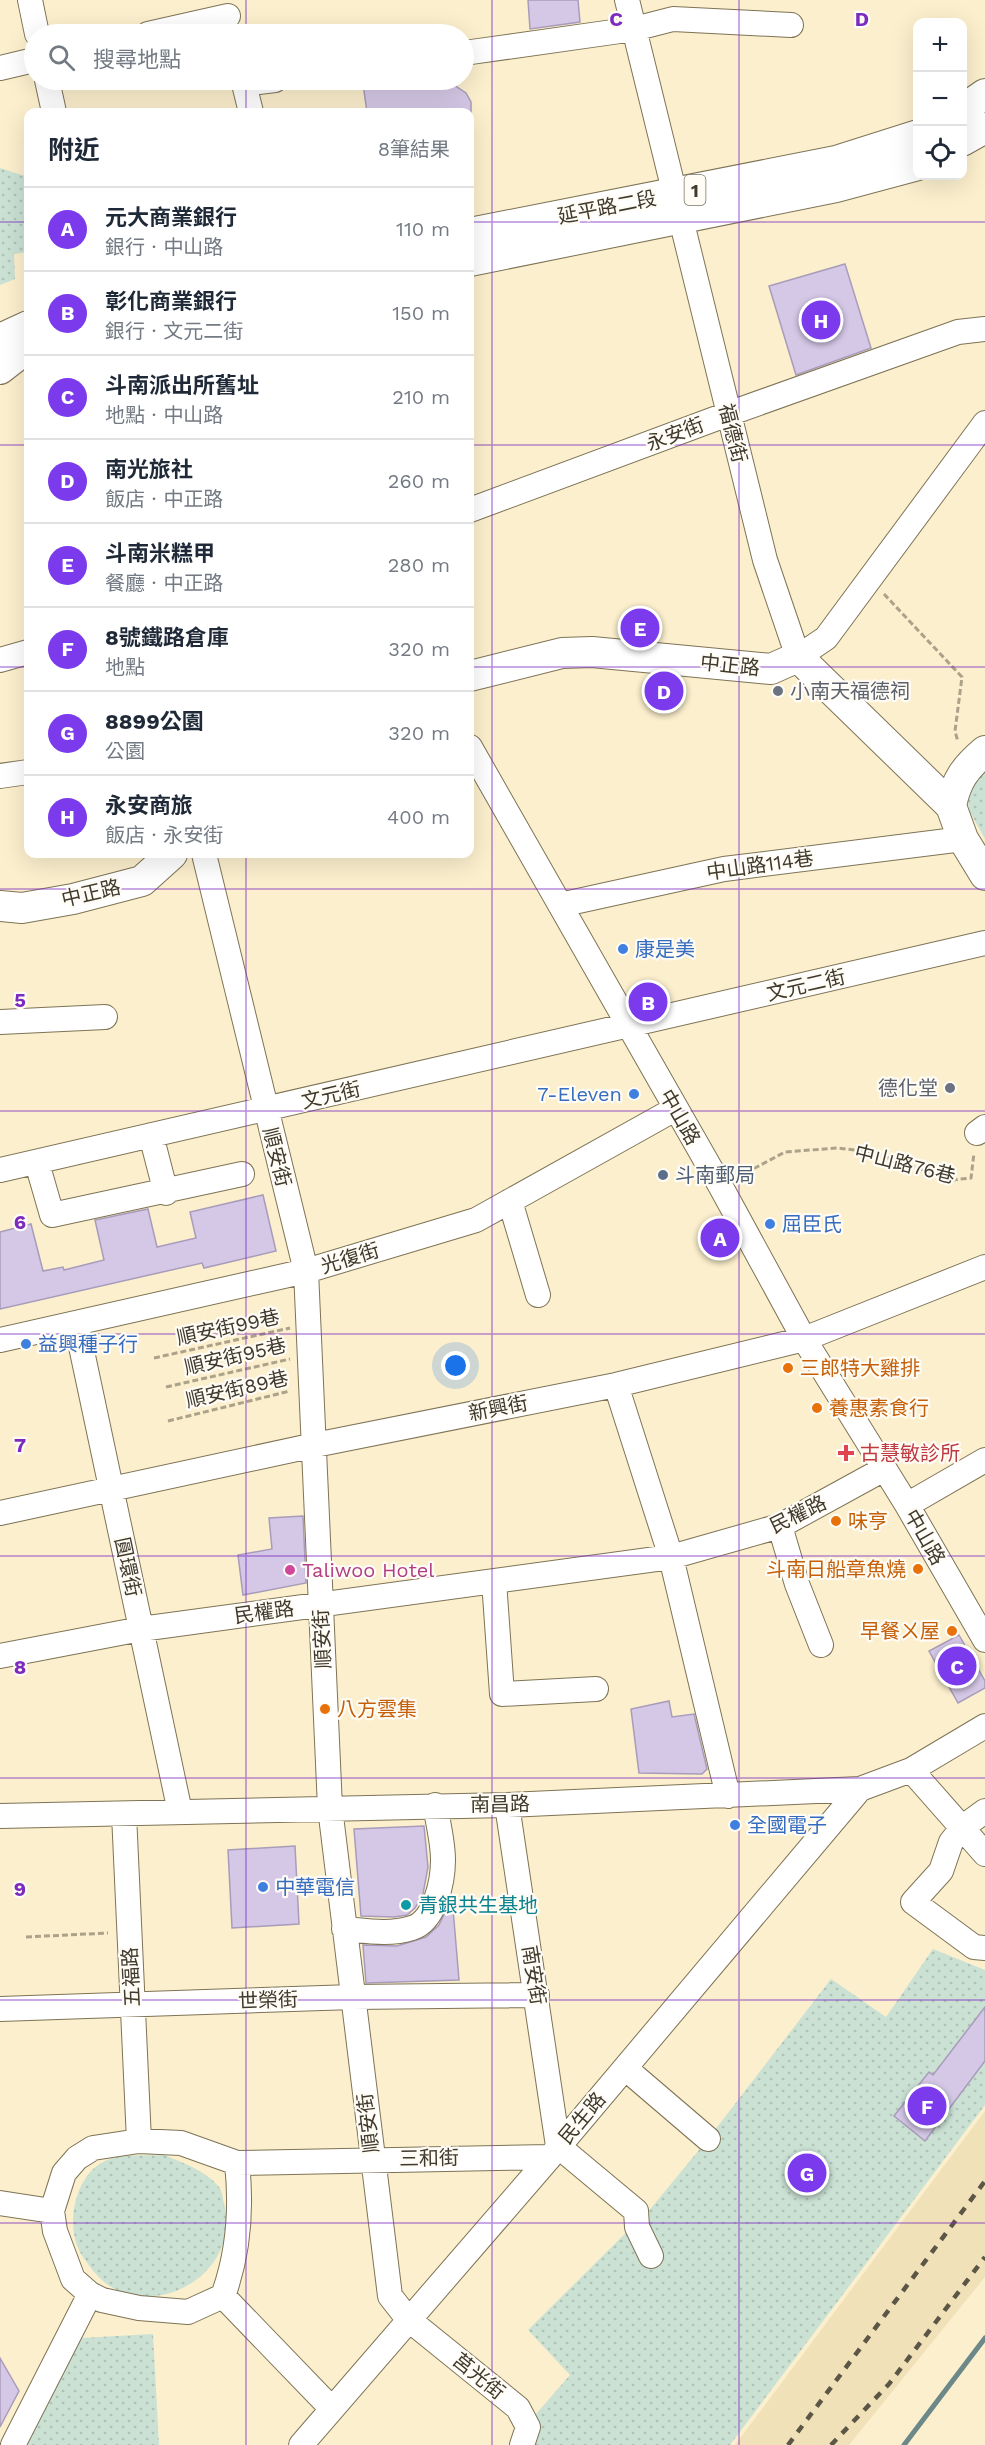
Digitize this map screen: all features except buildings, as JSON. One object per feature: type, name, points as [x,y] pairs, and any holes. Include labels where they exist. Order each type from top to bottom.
[{"type":"main road","points":[[967,107],[985,94]]},
{"type":"main road","points":[[967,139],[985,128]]},
{"type":"main road","name":"延平路二段","points":[[474,260],[677,206],[913,137]]},
{"type":"main road","name":"延平路二段","points":[[474,232],[836,187],[913,166]]},
{"type":"main road","name":"中正路","points":[[474,675],[562,653],[592,652],[771,669],[798,657]]},
{"type":"main road","name":"福德街","points":[[798,657],[951,806],[963,839],[985,875]]},
{"type":"main road","points":[[951,806],[955,784],[975,759]]},
{"type":"main road","name":"中正路","points":[[0,906],[22,908],[74,899],[142,881],[168,858]]},
{"type":"street","points":[[30,0],[35,24]]},
{"type":"street","name":"福德街","points":[[627,0],[765,560],[798,657]]},
{"type":"street","points":[[195,24],[228,17]]},
{"type":"street","points":[[474,52],[634,29],[673,19],[791,26]]},
{"type":"street","points":[[0,68],[24,62]]},
{"type":"street","points":[[49,90],[53,108]]},
{"type":"street","points":[[245,90],[250,108]]},
{"type":"street","name":"永安街","points":[[474,509],[958,332],[985,329]]},
{"type":"street","name":"中正路","points":[[798,657],[826,638],[985,423]]},
{"type":"street","points":[[0,660],[24,653]]},
{"type":"street","name":"中山路","points":[[474,754],[627,1026],[721,1186],[804,1339],[907,1505],[985,1640]]},
{"type":"street","points":[[0,776],[24,773]]},
{"type":"street","name":"中山路114巷","points":[[560,905],[724,868],[963,839]]},
{"type":"street","name":"順安街","points":[[205,858],[306,1271],[330,1808],[390,2296],[408,2319]]},
{"type":"street","name":"文元二街","points":[[627,1026],[985,943]]},
{"type":"street","points":[[0,1022],[105,1017]]},
{"type":"street","name":"文元街","points":[[0,1170],[627,1026]]},
{"type":"street","name":"光復街","points":[[0,1340],[306,1271],[476,1220],[675,1109]]},
{"type":"street","points":[[151,1135],[166,1193]]},
{"type":"street","points":[[37,1163],[52,1215],[166,1193],[242,1174]]},
{"type":"street","points":[[510,1201],[538,1294]]},
{"type":"street","name":"新興街","points":[[0,1513],[315,1445],[616,1385],[804,1339],[985,1267]]},
{"type":"street","name":"圓環街","points":[[76,1323],[180,1812]]},
{"type":"street","points":[[616,1385],[671,1557],[728,1796]]},
{"type":"street","points":[[907,1505],[985,1460]]},
{"type":"street","name":"民權路","points":[[0,1656],[141,1629],[671,1557],[780,1526],[884,1469]]},
{"type":"street","points":[[780,1526],[797,1584],[821,1645]]},
{"type":"street","points":[[494,1581],[502,1694],[596,1689]]},
{"type":"street","name":"南昌路","points":[[0,1816],[507,1805],[860,1789],[911,1770],[985,1726]]},
{"type":"street","points":[[911,1770],[985,1854]]},
{"type":"street","name":"民生路","points":[[301,2445],[625,2068],[860,1789]]},
{"type":"street","points":[[344,1929],[391,1932],[415,1927],[428,1916],[437,1894],[443,1860],[435,1805]]},
{"type":"street","name":"南安街","points":[[507,1805],[537,1995],[554,2151]]},
{"type":"street","points":[[985,1811],[963,1827],[951,1842],[941,1871],[913,1902],[974,1947],[985,1948]]},
{"type":"street","name":"五福路","points":[[124,1814],[139,2141]]},
{"type":"street","name":"世榮街","points":[[0,2009],[353,1997],[537,1995]]},
{"type":"street","points":[[625,2068],[708,2139]]},
{"type":"street","points":[[139,2141],[181,2143],[237,2163],[240,2219],[233,2267],[223,2296],[188,2312],[139,2308],[102,2300],[90,2294],[74,2279],[55,2231],[52,2211],[64,2173],[76,2158],[93,2148],[139,2141]]},
{"type":"street","points":[[554,2151],[636,2211],[637,2227],[651,2256]]},
{"type":"street","name":"三和街","points":[[237,2163],[554,2151]]},
{"type":"street","points":[[0,2203],[52,2211]]},
{"type":"street","points":[[14,2445],[90,2294]]},
{"type":"street","points":[[223,2296],[332,2409]]},
{"type":"street","name":"莒光街","points":[[408,2319],[518,2408],[528,2427],[522,2445]]},
{"type":"path","points":[[871,579],[962,677],[955,731],[975,759]]},
{"type":"path","name":"中山路76巷","points":[[721,1186],[785,1152],[837,1148],[871,1152],[952,1180],[971,1178],[981,1130]]},
{"type":"path","name":"順安街99巷","points":[[154,1358],[309,1324]]},
{"type":"path","name":"順安街95巷","points":[[166,1387],[310,1354]]},
{"type":"path","name":"順安街89巷","points":[[168,1420],[312,1386]]},
{"type":"path","points":[[26,1937],[128,1932]]},
{"type":"shaded area","points":[[985,2111],[985,2277],[849,2445],[735,2445]]},
{"type":"green space","points":[[0,168],[24,176],[24,253],[14,254],[15,279],[0,285]]},
{"type":"green space","points":[[985,763],[985,839],[970,812],[967,799]]},
{"type":"green space","points":[[933,1949],[985,1970],[985,2105],[730,2445],[528,2445],[536,2414],[570,2375],[528,2330],[652,2207],[708,2139],[831,1979],[886,2017]]},
{"type":"green space","points":[[164,2155],[200,2172],[219,2187],[222,2193],[226,2226],[222,2247],[211,2265],[196,2280],[178,2290],[158,2296],[136,2296],[105,2283],[83,2257],[74,2233],[75,2204],[85,2179],[94,2168],[105,2161],[126,2156]]},
{"type":"green space","points":[[153,2334],[159,2445],[24,2445],[81,2338]]},
{"type":"waterway","points":[[904,2445],[985,2338]]},
{"type":"railway","points":[[788,2445],[985,2181]]},
{"type":"railway","points":[[831,2445],[889,2384],[985,2257]]},
{"type":"place","name":"永安商旅","points":[[821,320]]},
{"type":"place","name":"斗南米糕甲","points":[[640,628]]},
{"type":"place","name":"南光旅社","points":[[664,691]]},
{"type":"place","name":"小南天福德祠","points":[[778,691]]},
{"type":"place","name":"康是美","points":[[623,949]]},
{"type":"place","name":"彰化商業銀行","points":[[648,1002]]},
{"type":"place","name":"德化堂","points":[[950,1088]]},
{"type":"place","name":"7-Eleven","points":[[634,1094]]},
{"type":"place","name":"斗南郵局","points":[[663,1175]]},
{"type":"place","name":"屈臣氏","points":[[770,1224]]},
{"type":"place","name":"元大商業銀行","points":[[720,1238]]},
{"type":"place","name":"益興種子行","points":[[26,1344]]},
{"type":"place","name":"三郎特大雞排","points":[[788,1368]]},
{"type":"place","name":"養惠素食行","points":[[817,1408]]},
{"type":"place","name":"古慧敏診所","points":[[846,1453]]},
{"type":"place","name":"味亨","points":[[836,1521]]},
{"type":"place","name":"斗南日船章魚燒","points":[[918,1569]]},
{"type":"place","name":"Taliwoo Hotel","points":[[290,1570]]},
{"type":"place","name":"早餐ㄨ屋","points":[[952,1631]]},
{"type":"place","name":"斗南派出所舊址","points":[[957,1666]]},
{"type":"place","name":"八方雲集","points":[[325,1709]]},
{"type":"place","name":"全國電子","points":[[735,1825]]},
{"type":"place","name":"中華電信","points":[[263,1887]]},
{"type":"place","name":"青銀共生基地","points":[[406,1905]]},
{"type":"place","name":"8號鐵路倉庫","points":[[927,2106]]},
{"type":"place","name":"8899公園","points":[[807,2173]]}]
